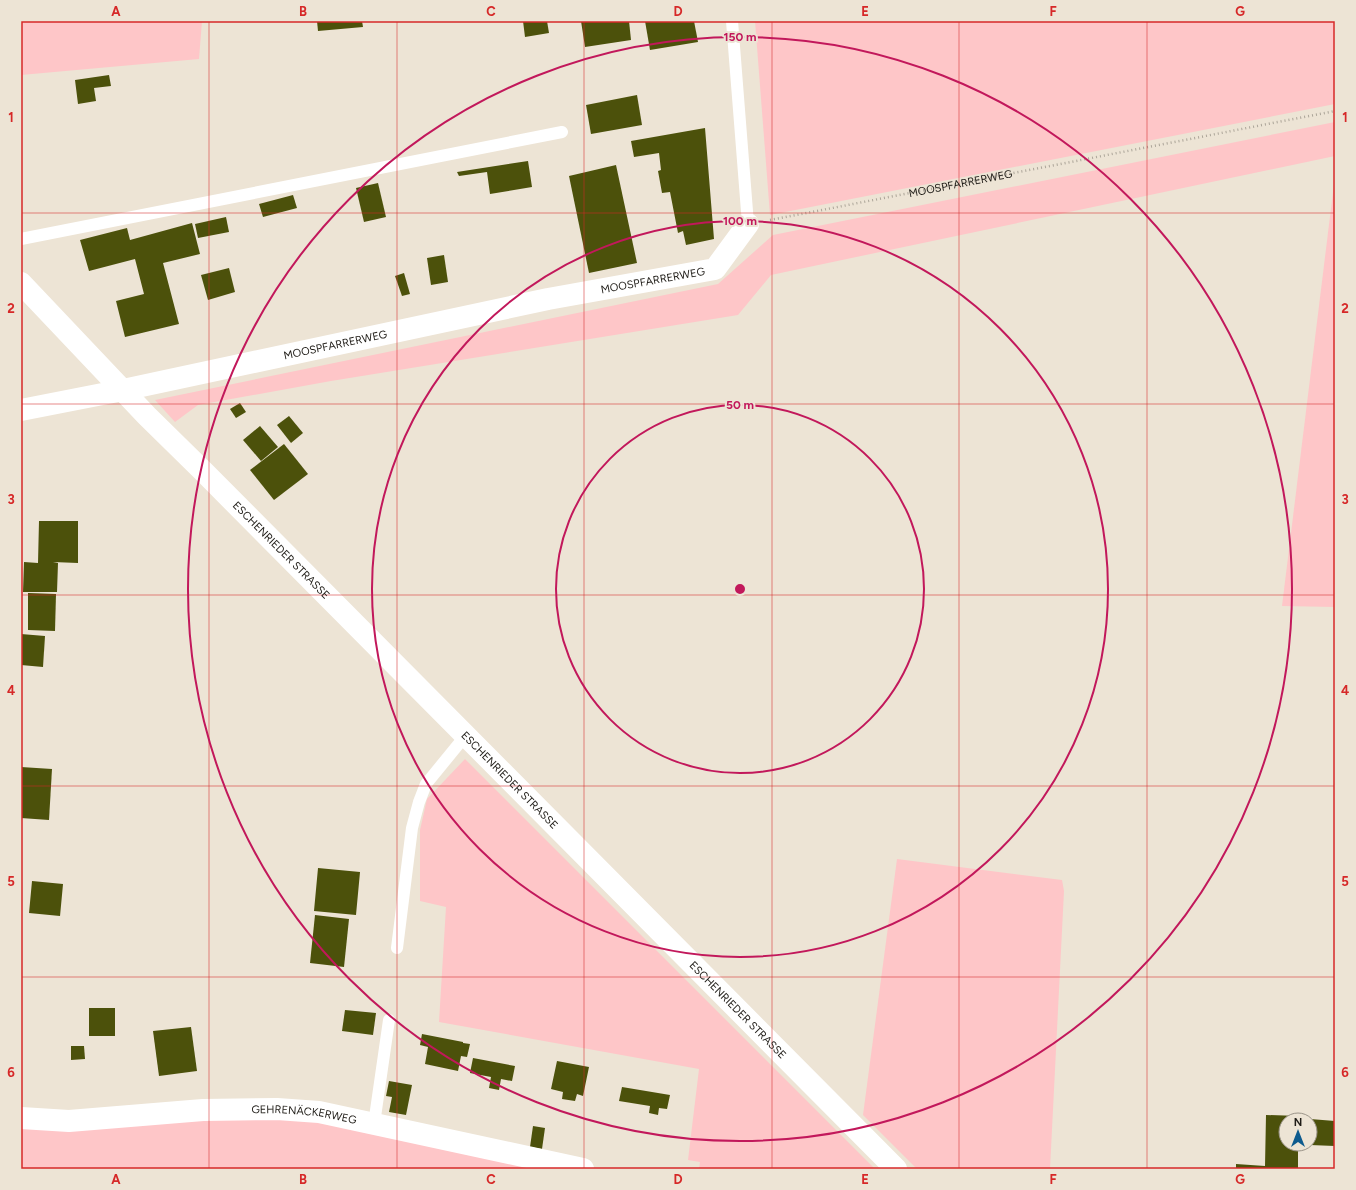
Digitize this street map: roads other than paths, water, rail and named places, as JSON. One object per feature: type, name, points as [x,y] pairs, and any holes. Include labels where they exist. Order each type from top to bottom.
[{"type":"street","name":"MOOSPFARRERWEG","points":[[21,410],[123,390],[548,299],[715,270],[748,224]]},
{"type":"street","name":"ESCHENRIEDER STRASSE","points":[[21,283],[147,416],[466,735],[896,1169]]},
{"type":"street","name":"GEHRENÄCKERWEG","points":[[21,1118],[70,1121],[203,1110],[277,1109],[319,1112],[583,1169]]},
{"type":"lane","points":[[732,21],[748,224]]},
{"type":"lane","points":[[21,239],[562,132]]},
{"type":"lane","points":[[396,948],[412,828],[419,802],[426,784],[466,735]]},
{"type":"lane","points":[[374,1124],[389,1020]]}]
